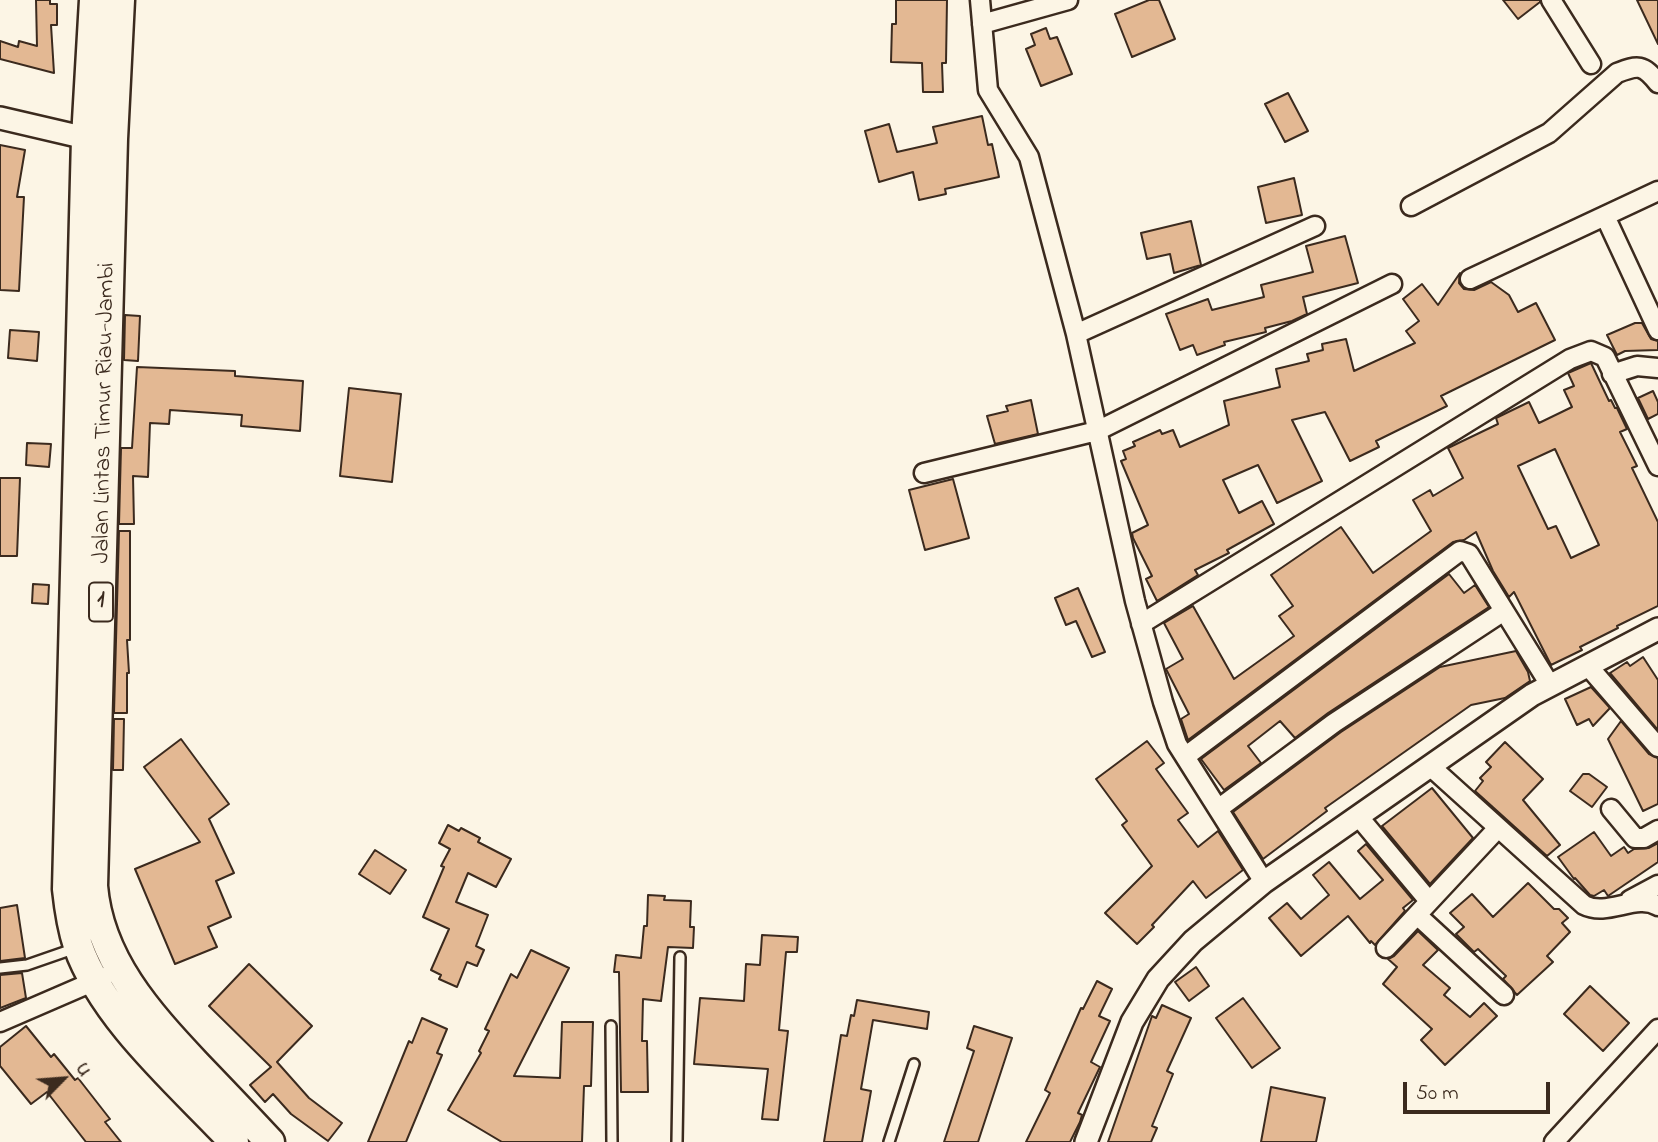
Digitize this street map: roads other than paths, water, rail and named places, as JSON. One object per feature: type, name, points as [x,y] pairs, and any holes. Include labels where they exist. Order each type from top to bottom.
[{"type":"highway","name":"Jalan Lintas Timur Riau-Jambi","points":[[94,0],[86,138],[88,585],[94,904],[101,929],[119,968],[150,1014],[270,1142]]},
{"type":"highway","name":"Jalan Lintas Timur Riau-Jambi","points":[[120,0],[88,585],[67,889],[72,927],[78,947],[95,982],[129,1031],[234,1142]]},
{"type":"street","points":[[980,0],[988,90],[1029,157],[1076,334],[1141,624],[1163,702],[1177,744],[1264,882]]},
{"type":"street","points":[[982,24],[1069,0]]},
{"type":"street","points":[[1551,0],[1591,64]]},
{"type":"street","points":[[1411,206],[1549,133],[1616,73],[1629,68],[1641,68],[1658,83]]},
{"type":"street","points":[[0,118],[86,138]]},
{"type":"street","points":[[1470,279],[1658,191]]},
{"type":"street","points":[[1605,216],[1658,330]]},
{"type":"street","points":[[1076,334],[1315,226]]},
{"type":"street","points":[[924,472],[1097,431],[1392,284]]},
{"type":"street","points":[[1141,624],[1570,359],[1591,351],[1605,358],[1658,466]]},
{"type":"street","points":[[1612,374],[1637,366],[1658,368]]},
{"type":"street","points":[[1185,756],[1457,552],[1469,554],[1550,685]]},
{"type":"street","points":[[1218,809],[1334,723],[1504,611]]},
{"type":"street","points":[[1086,1142],[1132,1022],[1158,979],[1193,941],[1264,882],[1550,685],[1658,629]]},
{"type":"street","points":[[1588,666],[1658,747]]},
{"type":"street","points":[[1430,766],[1584,905],[1599,910],[1644,902],[1658,906]]},
{"type":"street","points":[[1611,809],[1635,838],[1644,838],[1658,830]]},
{"type":"street","points":[[1358,817],[1423,908],[1504,995]]},
{"type":"street","points":[[1386,947],[1498,828]]},
{"type":"street","points":[[1618,907],[1658,885]]},
{"type":"street","points":[[0,1022],[95,982],[119,968]]},
{"type":"street","points":[[1554,1142],[1658,1029]]},
{"type":"lane","points":[[0,968],[27,965],[78,947]]},
{"type":"lane","points":[[677,1142],[680,957]]},
{"type":"lane","points":[[611,1026],[612,1142]]},
{"type":"lane","points":[[889,1142],[914,1064]]}]
